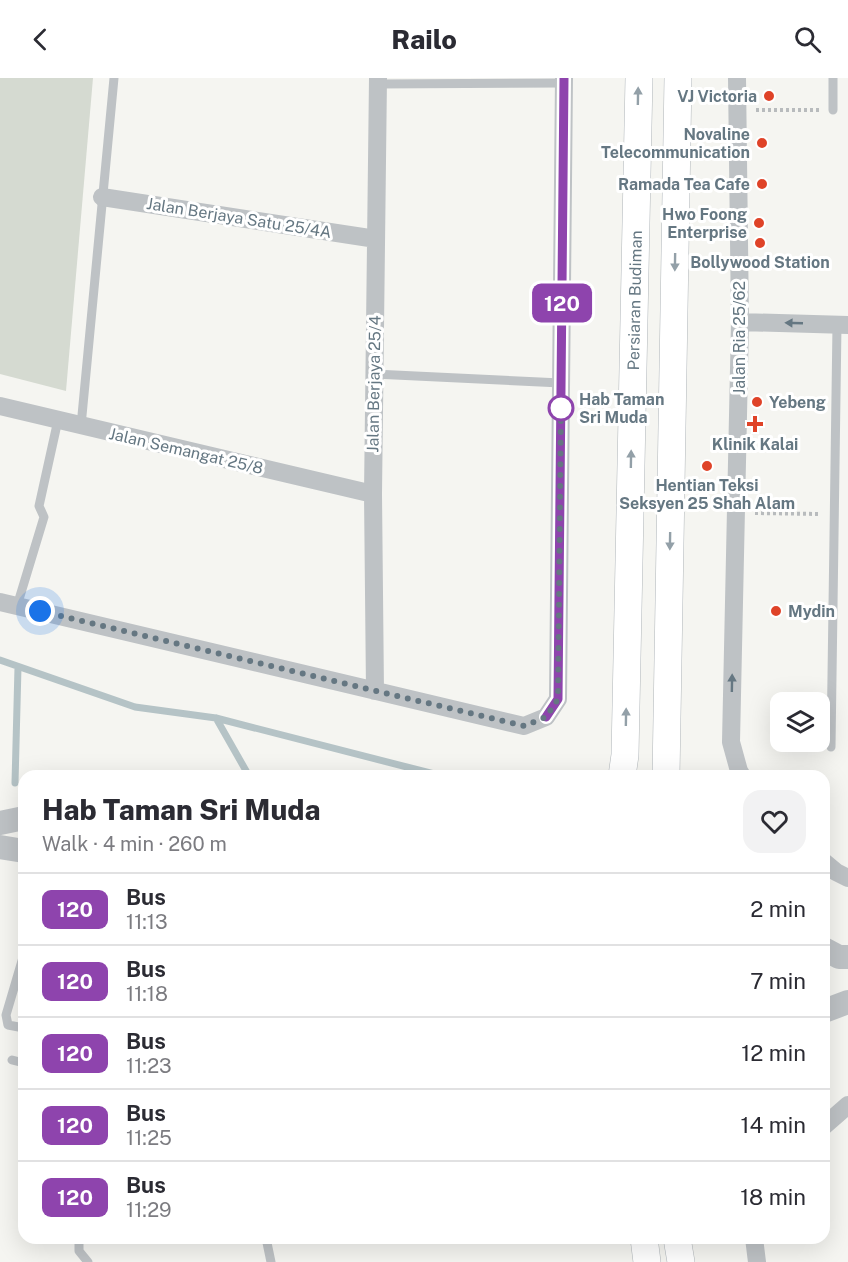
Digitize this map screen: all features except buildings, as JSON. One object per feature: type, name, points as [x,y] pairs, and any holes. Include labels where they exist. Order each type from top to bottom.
[{"type":"main road","name":"Persiaran Budiman","points":[[623,770],[625,742],[639,78]]},
{"type":"main road","points":[[666,770],[678,78]]},
{"type":"main road","points":[[645,1244],[647,1262]]},
{"type":"main road","points":[[678,1244],[681,1262]]},
{"type":"street","name":"Jalan Ria 25/62","points":[[737,78],[740,322],[731,742],[739,770]]},
{"type":"street","name":"Jalan Berjaya 25/4","points":[[375,690],[373,494],[378,81]]},
{"type":"street","points":[[9,604],[524,726],[546,717],[558,699],[564,81]]},
{"type":"street","name":"Jalan Berjaya Satu 25/4A","points":[[102,197],[376,239]]},
{"type":"street","points":[[740,322],[842,325]]},
{"type":"street","name":"Jalan Semangat 25/8","points":[[0,406],[373,494]]},
{"type":"street","points":[[0,823],[18,819]]},
{"type":"street","points":[[0,847],[18,850]]},
{"type":"street","points":[[830,867],[848,878]]},
{"type":"street","points":[[830,952],[840,957],[848,957]]},
{"type":"street","points":[[830,1009],[848,1002]]},
{"type":"street","points":[[830,1121],[848,1105]]},
{"type":"street","points":[[755,1244],[757,1262]]},
{"type":"lane","points":[[81,426],[114,78]]},
{"type":"lane","points":[[833,78],[833,110]]},
{"type":"lane","points":[[378,81],[564,81]]},
{"type":"lane","points":[[831,747],[834,514],[842,325]]},
{"type":"lane","points":[[374,374],[561,383]]},
{"type":"lane","points":[[9,604],[44,517],[39,506],[58,420]]},
{"type":"lane","points":[[18,974],[6,1015],[8,1024],[18,1026]]},
{"type":"lane","points":[[12,1060],[18,1062]]},
{"type":"lane","points":[[79,1244],[79,1251],[88,1262]]},
{"type":"lane","points":[[267,1244],[271,1262]]},
{"type":"path","points":[[737,109],[833,110]]},
{"type":"path","points":[[736,513],[834,514]]},
{"type":"shaded area","points":[[0,78],[93,78],[66,391],[0,374]]},
{"type":"waterway","points":[[0,660],[135,707],[216,718],[419,770]]},
{"type":"waterway","points":[[15,783],[18,667]]},
{"type":"waterway","points":[[216,718],[246,770]]},
{"type":"bus line","name":"120","points":[[546,717],[558,699],[564,78]]},
{"type":"place","name":"VJ Victoria","points":[[769,96]]},
{"type":"place","name":"Novaline Telecommunication","points":[[762,143]]},
{"type":"place","name":"Ramada Tea Cafe","points":[[762,184]]},
{"type":"place","name":"Hwo Foong Enterprise","points":[[759,223]]},
{"type":"place","name":"Bollywood Station","points":[[760,243]]},
{"type":"place","name":"Yebeng","points":[[757,402]]},
{"type":"place","name":"Hab Taman Sri Muda","points":[[561,408]]},
{"type":"place","name":"Klinik Kalai","points":[[755,424]]},
{"type":"place","name":"Hentian Teksi Seksyen 25 Shah Alam","points":[[707,466]]},
{"type":"place","name":"Mydin","points":[[776,611]]},
{"type":"route","points":[[40,611],[524,726],[546,717],[558,699],[561,406],[561,408]]}]
